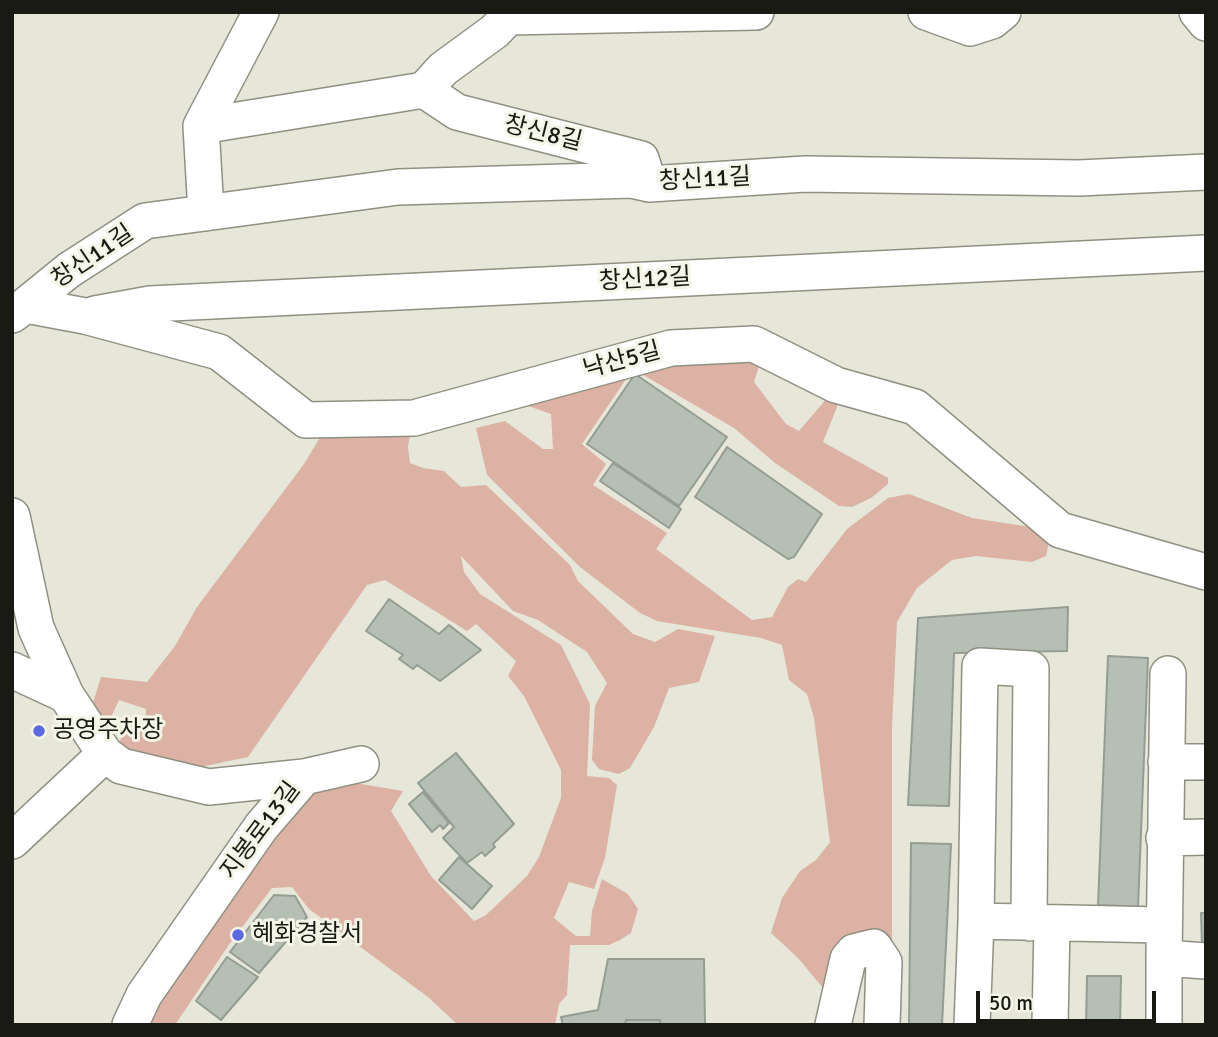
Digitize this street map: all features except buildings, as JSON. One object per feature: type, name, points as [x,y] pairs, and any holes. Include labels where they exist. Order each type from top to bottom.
[{"type":"street","points":[[206,213],[201,126],[261,12]]},
{"type":"street","points":[[201,126],[424,90],[443,69],[495,31],[507,15],[756,12]]},
{"type":"street","points":[[926,12],[970,28],[992,21],[1003,12]]},
{"type":"street","points":[[1197,12],[1206,23]]},
{"type":"street","name":"창신8길","points":[[424,90],[457,112],[641,159],[649,184]]},
{"type":"street","name":"창신11길","points":[[19,310],[69,270],[145,221],[398,187],[631,180],[649,184],[805,174],[1079,178],[1206,172]]},
{"type":"street","name":"창신12길","points":[[85,316],[150,304],[1206,253]]},
{"type":"street","name":"낙산5길","points":[[19,310],[85,316],[219,352],[306,420],[414,418],[671,348],[754,344],[836,385],[915,407],[1060,530],[1206,572]]},
{"type":"street","points":[[12,516],[36,628],[66,695],[105,754],[12,841]]},
{"type":"street","points":[[972,1025],[981,666],[1031,669],[1040,923],[1050,1025]]},
{"type":"street","points":[[12,670],[66,695]]},
{"type":"street","points":[[1164,1025],[1164,838],[1168,674]]},
{"type":"street","name":"지봉로13길","points":[[105,754],[121,765],[209,787],[304,777]]},
{"type":"street","points":[[1166,762],[1206,762]]},
{"type":"street","points":[[304,777],[361,764]]},
{"type":"street","name":"지봉로13길","points":[[130,1025],[144,995],[253,838],[304,777]]},
{"type":"street","points":[[1164,838],[1206,837]]},
{"type":"street","points":[[976,921],[1040,923],[1163,942],[1206,961]]},
{"type":"street","points":[[833,1025],[848,958],[854,952],[874,947],[884,962],[882,1025]]},
{"type":"shaded area","points":[[615,356],[761,360],[754,382],[786,424],[799,431],[828,397],[839,402],[823,442],[888,478],[888,484],[871,498],[852,507],[839,506],[775,463],[734,428],[633,369],[582,444],[606,464],[593,485],[667,533],[656,549],[752,620],[772,617],[788,587],[798,579],[806,582],[847,529],[888,498],[909,494],[972,518],[1037,528],[1050,537],[1046,556],[1032,562],[976,556],[952,560],[917,588],[897,622],[892,728],[892,949],[874,938],[828,994],[798,958],[771,933],[782,898],[800,871],[816,860],[830,842],[814,718],[807,694],[789,680],[782,645],[761,638],[657,621],[640,613],[580,567],[487,475],[476,428],[505,421],[543,449],[553,449],[551,414],[514,401]]},
{"type":"shaded area","points":[[327,426],[410,435],[410,463],[444,471],[461,487],[486,485],[570,565],[578,581],[633,634],[655,642],[678,629],[715,636],[699,682],[669,688],[654,727],[630,768],[619,774],[599,769],[592,760],[595,706],[607,683],[587,652],[538,620],[513,611],[461,556],[464,572],[480,594],[561,645],[590,704],[587,776],[609,778],[617,785],[605,858],[594,889],[569,882],[554,918],[576,936],[590,936],[592,911],[602,879],[628,894],[638,909],[631,933],[620,940],[609,945],[570,945],[567,995],[559,1004],[555,1025],[458,1025],[428,997],[309,909],[292,887],[272,888],[230,943],[175,1025],[145,1025],[181,962],[309,792],[337,780],[403,791],[391,811],[431,876],[474,921],[486,915],[527,876],[539,857],[561,798],[561,770],[524,696],[508,676],[516,661],[476,624],[467,631],[385,580],[367,585],[248,757],[182,771],[128,753],[120,743],[122,730],[145,730],[146,709],[119,700],[107,726],[91,709],[101,677],[147,682],[175,646],[197,607],[304,464]]},
{"type":"place","name":"공영주차장","points":[[39,731]]},
{"type":"place","name":"혜화경찰서","points":[[238,935]]}]
